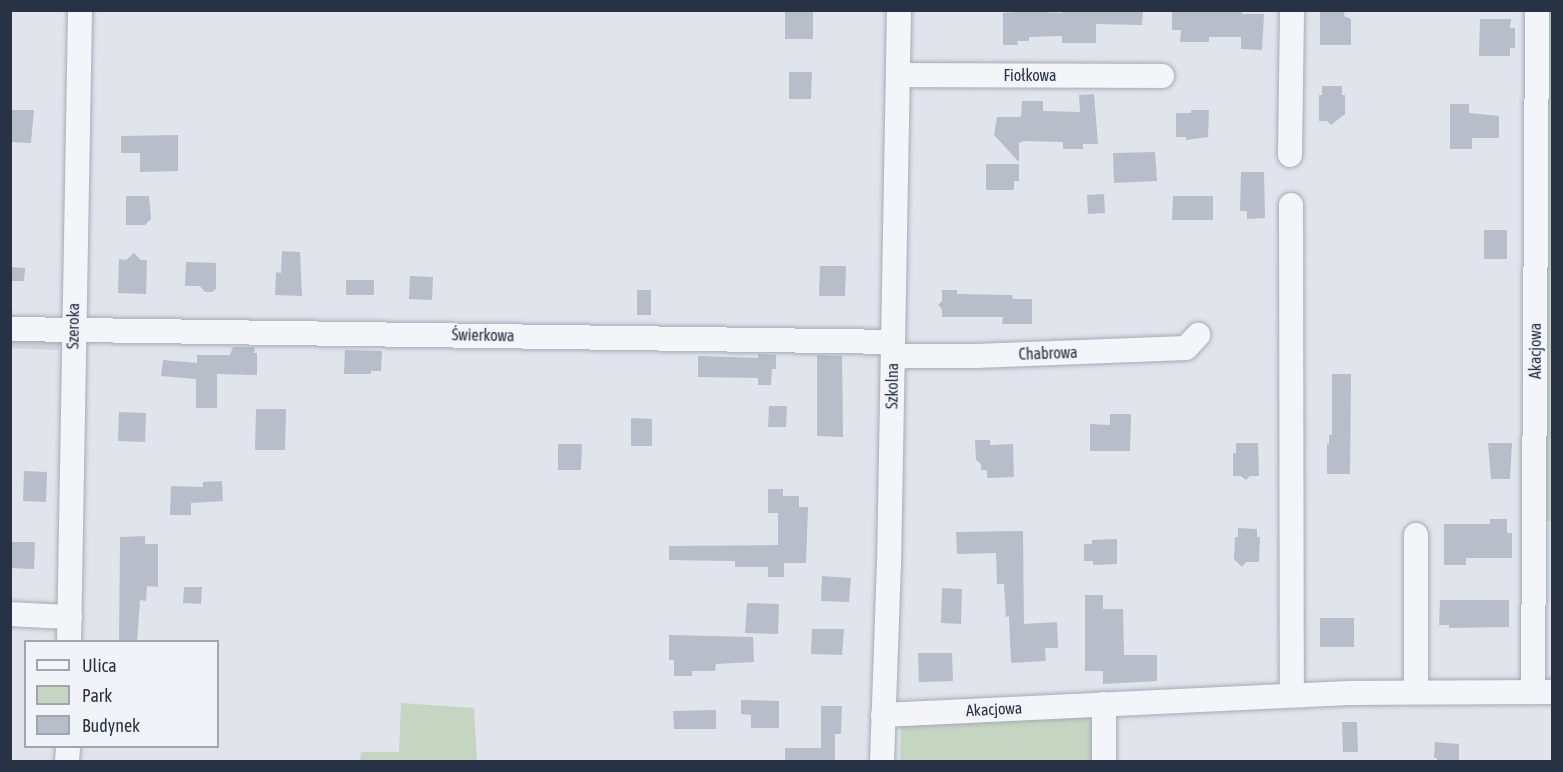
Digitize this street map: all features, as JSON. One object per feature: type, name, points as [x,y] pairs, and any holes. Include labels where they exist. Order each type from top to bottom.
[{"type":"street","name":"Szeroka","points":[[69,640],[80,10]]},
{"type":"street","name":"Szkolna","points":[[882,762],[899,10]]},
{"type":"street","points":[[1290,155],[1292,10]]},
{"type":"street","name":"Akacjowa","points":[[884,715],[1292,695],[1543,692],[1537,10]]},
{"type":"street","name":"Fiołkowa","points":[[898,75],[1162,76]]},
{"type":"street","points":[[1291,205],[1292,695]]},
{"type":"street","name":"Świerkowa","points":[[10,329],[893,350]]},
{"type":"street","name":"Chabrowa","points":[[893,350],[905,356],[976,356],[1186,348],[1198,335]]},
{"type":"street","points":[[1416,535],[1416,692]]},
{"type":"street","points":[[10,614],[70,616]]},
{"type":"street","points":[[1104,704],[1104,762]]},
{"type":"shaded area","points":[[11,335],[63,337],[58,350],[11,348]]},
{"type":"green space","points":[[1552,10],[1552,521],[1540,521],[1546,11]]},
{"type":"green space","points":[[401,703],[474,708],[477,761],[360,761],[361,752],[399,752]]},
{"type":"green space","points":[[1095,712],[1095,761],[900,762],[901,724]]},
{"type":"building","points":[[1062,10],[1143,10],[1142,25],[1096,24],[1096,43],[1062,43],[1062,36],[1029,37],[1029,41],[1017,41],[1018,45],[1003,45],[1003,13],[1029,11],[1062,13]]},
{"type":"building","points":[[1172,10],[1242,10],[1242,14],[1264,14],[1262,50],[1241,49],[1241,37],[1209,37],[1209,42],[1180,42],[1181,30],[1172,30]]},
{"type":"building","points":[[1320,10],[1345,10],[1344,16],[1351,19],[1351,45],[1320,45]]},
{"type":"building","points":[[785,11],[813,11],[813,39],[785,39]]},
{"type":"building","points":[[1480,19],[1511,19],[1510,28],[1515,28],[1515,48],[1510,48],[1510,56],[1479,56]]},
{"type":"building","points":[[789,72],[812,72],[811,99],[789,99]]},
{"type":"building","points":[[1322,86],[1342,86],[1342,95],[1345,95],[1345,114],[1331,125],[1327,121],[1319,121],[1319,95],[1322,95]]},
{"type":"building","points":[[1094,94],[1098,144],[1083,144],[1083,149],[1063,149],[1063,142],[1024,141],[1019,143],[1019,162],[994,135],[997,117],[1021,117],[1022,101],[1043,101],[1043,111],[1080,112],[1079,95]]},
{"type":"building","points":[[1450,104],[1469,104],[1469,113],[1499,116],[1499,138],[1472,138],[1472,149],[1450,149]]},
{"type":"building","points":[[10,110],[34,110],[31,143],[10,142]]},
{"type":"building","points":[[1191,110],[1209,110],[1208,137],[1186,140],[1186,137],[1176,137],[1176,113],[1191,113]]},
{"type":"building","points":[[178,135],[178,171],[140,172],[140,153],[121,153],[121,136]]},
{"type":"building","points":[[1155,152],[1157,181],[1114,183],[1113,153]]},
{"type":"building","points":[[986,164],[1019,164],[1019,181],[1014,181],[1014,190],[986,190]]},
{"type":"building","points":[[1241,172],[1264,172],[1265,218],[1247,219],[1247,211],[1240,211]]},
{"type":"building","points":[[1104,194],[1105,213],[1088,214],[1087,195]]},
{"type":"building","points":[[126,196],[149,196],[151,219],[145,225],[126,225]]},
{"type":"building","points":[[1173,196],[1213,196],[1213,220],[1172,220]]},
{"type":"building","points":[[1484,230],[1507,230],[1507,259],[1484,259]]},
{"type":"building","points":[[282,251],[300,252],[302,296],[275,295],[276,272],[281,273]]},
{"type":"building","points":[[134,253],[141,260],[147,260],[146,294],[118,293],[119,259],[126,260]]},
{"type":"building","points":[[186,262],[216,263],[216,289],[212,292],[205,292],[200,286],[185,286]]},
{"type":"building","points":[[820,266],[846,266],[845,296],[819,296]]},
{"type":"building","points":[[10,267],[25,268],[24,281],[10,281]]},
{"type":"building","points":[[410,276],[433,277],[432,300],[409,299]]},
{"type":"building","points":[[346,280],[374,280],[374,295],[346,295]]},
{"type":"building","points":[[637,290],[651,290],[651,315],[637,315]]},
{"type":"building","points":[[942,290],[957,290],[957,294],[1012,295],[1013,299],[1032,299],[1032,324],[1002,324],[1003,317],[942,317],[942,309],[938,305],[942,301]]},
{"type":"building","points":[[233,347],[255,347],[257,375],[217,374],[217,408],[196,408],[196,379],[161,376],[163,360],[197,363],[197,355],[230,355]]},
{"type":"building","points":[[345,350],[382,351],[381,371],[371,371],[371,374],[344,374]]},
{"type":"building","points":[[758,354],[776,355],[776,369],[772,369],[771,385],[758,385],[758,378],[698,377],[698,356],[758,358]]},
{"type":"building","points":[[817,355],[842,356],[843,437],[817,436]]},
{"type":"building","points":[[1332,374],[1351,374],[1350,474],[1327,474],[1327,444],[1329,444],[1329,435],[1332,435]]},
{"type":"building","points":[[769,406],[787,406],[786,427],[768,427]]},
{"type":"building","points":[[256,409],[286,409],[285,450],[255,450]]},
{"type":"building","points":[[119,412],[146,413],[145,442],[118,441]]},
{"type":"building","points":[[1110,414],[1131,414],[1130,451],[1090,451],[1090,424],[1110,425]]},
{"type":"building","points":[[631,418],[652,419],[652,446],[631,446]]},
{"type":"building","points":[[975,440],[990,440],[990,445],[1013,444],[1014,477],[987,478],[987,470],[981,470],[981,464],[976,460]]},
{"type":"building","points":[[1236,443],[1258,443],[1259,476],[1250,476],[1246,480],[1241,476],[1233,476],[1233,453],[1236,453]]},
{"type":"building","points":[[1488,443],[1512,443],[1510,479],[1491,479]]},
{"type":"building","points":[[558,444],[582,444],[581,470],[558,470]]},
{"type":"building","points":[[24,471],[47,472],[46,502],[23,501]]},
{"type":"building","points":[[222,481],[223,501],[191,503],[191,515],[170,515],[171,486],[203,487],[203,482]]},
{"type":"building","points":[[768,489],[783,489],[783,496],[799,496],[799,507],[808,507],[806,563],[784,563],[784,577],[768,577],[768,567],[735,567],[735,561],[669,560],[669,546],[778,545],[778,513],[768,513]]},
{"type":"building","points":[[1490,519],[1507,519],[1507,533],[1512,533],[1512,558],[1466,558],[1466,565],[1444,565],[1444,524],[1490,524]]},
{"type":"building","points":[[1238,528],[1257,529],[1257,537],[1260,537],[1259,562],[1246,562],[1242,567],[1234,559],[1235,537],[1238,537]]},
{"type":"building","points":[[1023,531],[1024,624],[1057,622],[1058,648],[1045,648],[1046,661],[1011,663],[1009,616],[1006,617],[1004,584],[997,584],[996,553],[957,554],[956,532]]},
{"type":"building","points":[[145,536],[145,544],[158,544],[158,587],[147,586],[146,601],[140,600],[137,640],[119,640],[120,537]]},
{"type":"building","points":[[1117,539],[1117,564],[1093,565],[1093,561],[1084,561],[1084,544],[1092,544],[1092,540]]},
{"type":"building","points":[[10,542],[35,542],[34,569],[10,568]]},
{"type":"building","points":[[822,576],[851,578],[849,602],[821,601]]},
{"type":"building","points":[[184,587],[202,587],[201,604],[183,603]]},
{"type":"building","points":[[942,588],[962,589],[961,624],[941,623]]},
{"type":"building","points":[[1085,595],[1103,595],[1103,609],[1123,609],[1124,655],[1157,655],[1157,681],[1103,684],[1103,671],[1085,671]]},
{"type":"building","points":[[1440,600],[1509,600],[1509,627],[1449,628],[1449,625],[1439,625]]},
{"type":"building","points":[[747,603],[779,604],[778,634],[745,633]]},
{"type":"building","points":[[1320,618],[1354,618],[1354,647],[1320,647]]},
{"type":"building","points":[[812,629],[844,629],[842,655],[811,654]]},
{"type":"building","points":[[669,635],[753,637],[754,662],[716,664],[715,671],[692,671],[692,676],[674,676],[674,660],[669,660]]},
{"type":"building","points":[[918,653],[952,653],[953,681],[919,682]]},
{"type":"building","points":[[741,700],[779,701],[779,728],[751,728],[751,715],[741,714]]},
{"type":"building","points":[[821,706],[842,706],[841,734],[835,734],[835,762],[785,762],[785,748],[821,748]]},
{"type":"building","points":[[716,710],[716,729],[674,729],[673,711]]},
{"type":"building","points":[[1342,722],[1357,722],[1358,752],[1343,752]]},
{"type":"building","points":[[1435,742],[1459,744],[1459,762],[1437,762],[1437,758],[1434,758]]}]
